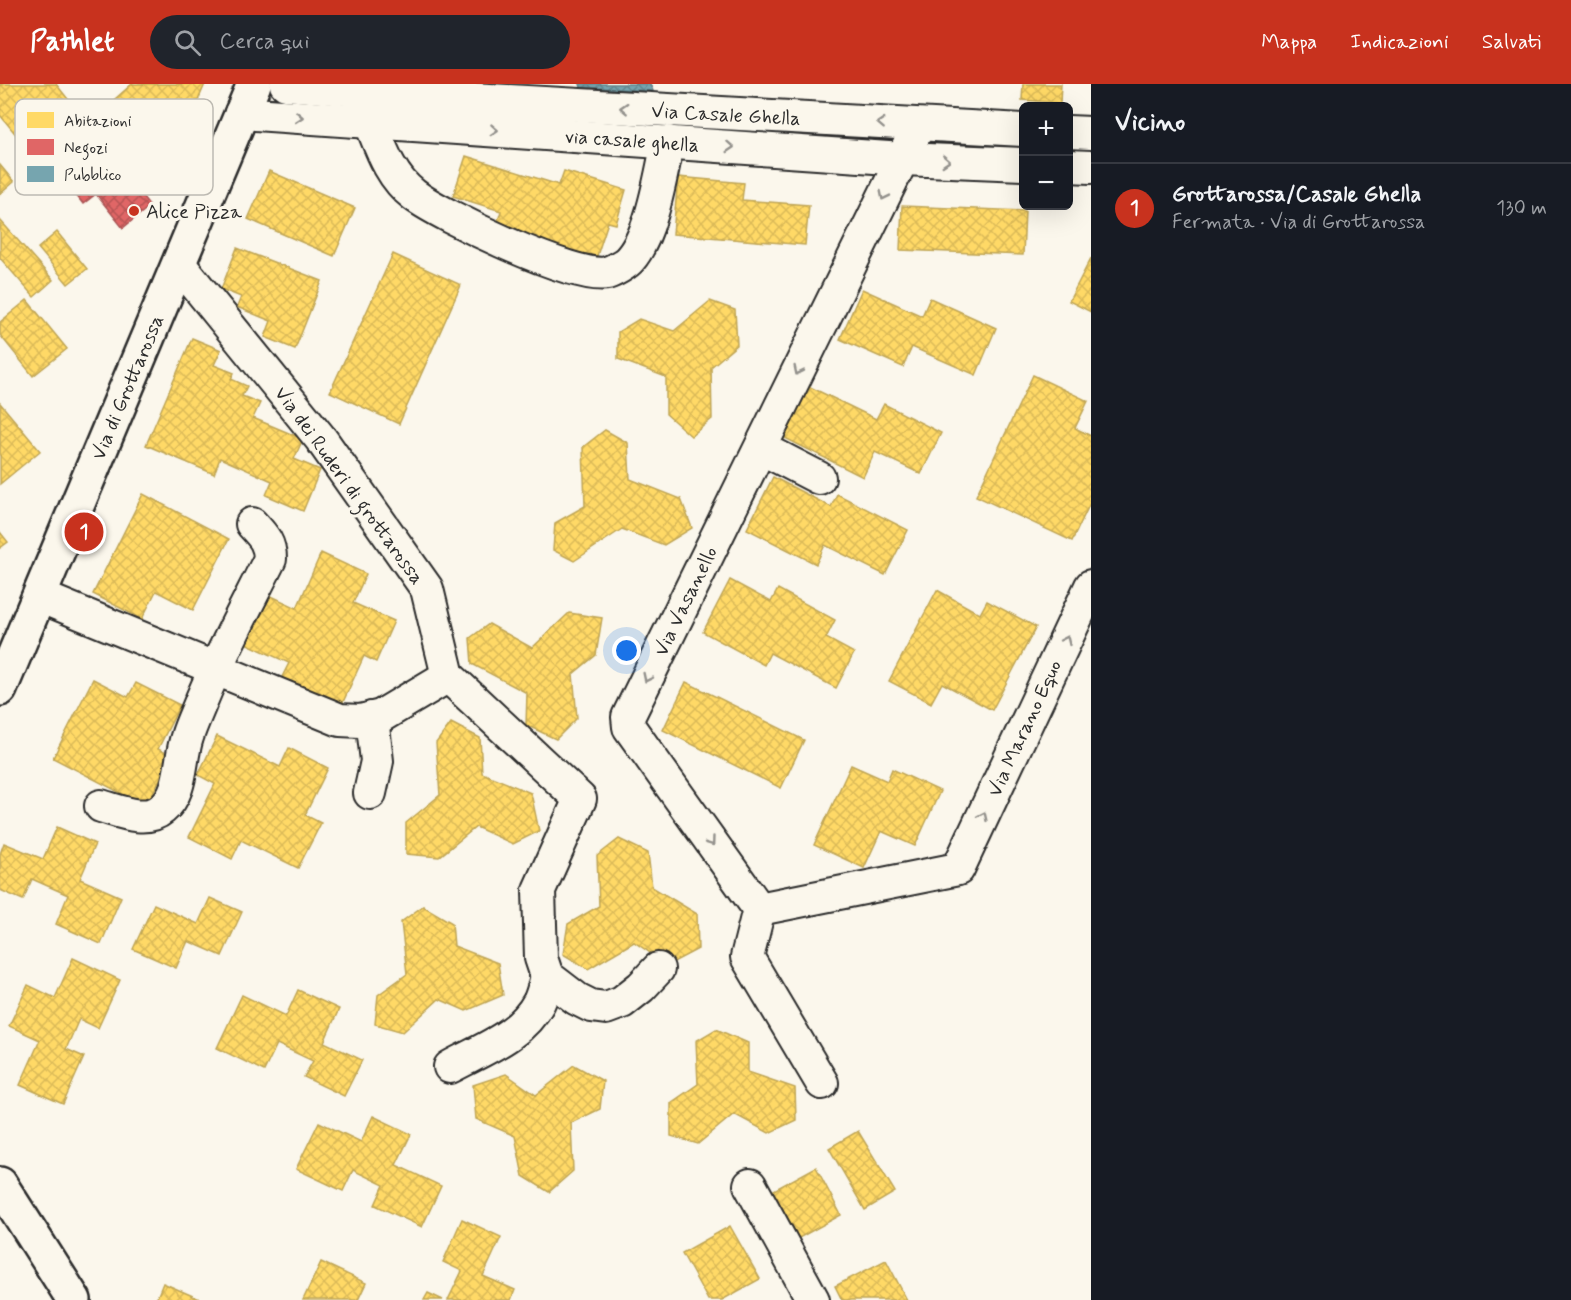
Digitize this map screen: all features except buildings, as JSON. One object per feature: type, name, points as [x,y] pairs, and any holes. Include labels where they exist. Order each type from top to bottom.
[{"type":"street","name":"Via Casale Ghella","points":[[285,84],[459,91],[920,125],[1019,130]]},
{"type":"street","points":[[434,126],[459,91]]},
{"type":"street","name":"via casale ghella","points":[[247,98],[370,121],[903,159],[1019,164]]},
{"type":"street","name":"Via di Grottarossa","points":[[213,181],[247,98]]},
{"type":"street","points":[[370,121],[393,174],[413,195],[486,236],[581,272],[606,273],[630,260],[645,232],[668,142]]},
{"type":"street","name":"Via Vasanello","points":[[759,909],[629,727],[627,720],[920,125]]},
{"type":"street","points":[[1073,132],[1091,133]]},
{"type":"street","points":[[1073,166],[1091,167]]},
{"type":"street","name":"Via di Grottarossa","points":[[4,665],[39,596],[207,195]]},
{"type":"street","name":"Via dei Ruderi di grottarossa","points":[[179,264],[321,439],[427,588],[448,676]]},
{"type":"street","points":[[760,448],[819,478]]},
{"type":"street","points":[[101,806],[145,816],[161,811],[173,799],[187,735],[215,669],[270,558],[266,539],[252,524]]},
{"type":"street","name":"Via Marano Equo","points":[[759,909],[958,869],[1091,586]]},
{"type":"street","points":[[39,596],[340,720],[360,721],[381,716],[448,676],[580,799],[539,890],[544,967],[540,1000],[528,1019],[515,1032],[450,1067]]},
{"type":"street","points":[[370,793],[377,761],[372,718]]},
{"type":"street","points":[[759,909],[747,957],[822,1083]]},
{"type":"street","points":[[544,967],[577,999],[591,1006],[606,1008],[622,1002],[658,969]]},
{"type":"street","points":[[0,1184],[74,1300]]},
{"type":"street","points":[[750,1185],[813,1300]]},
{"type":"place","name":"Alice Pizza","points":[[134,211]]},
{"type":"place","name":"Grottarossa/Casale Ghella","points":[[84,532]]}]
